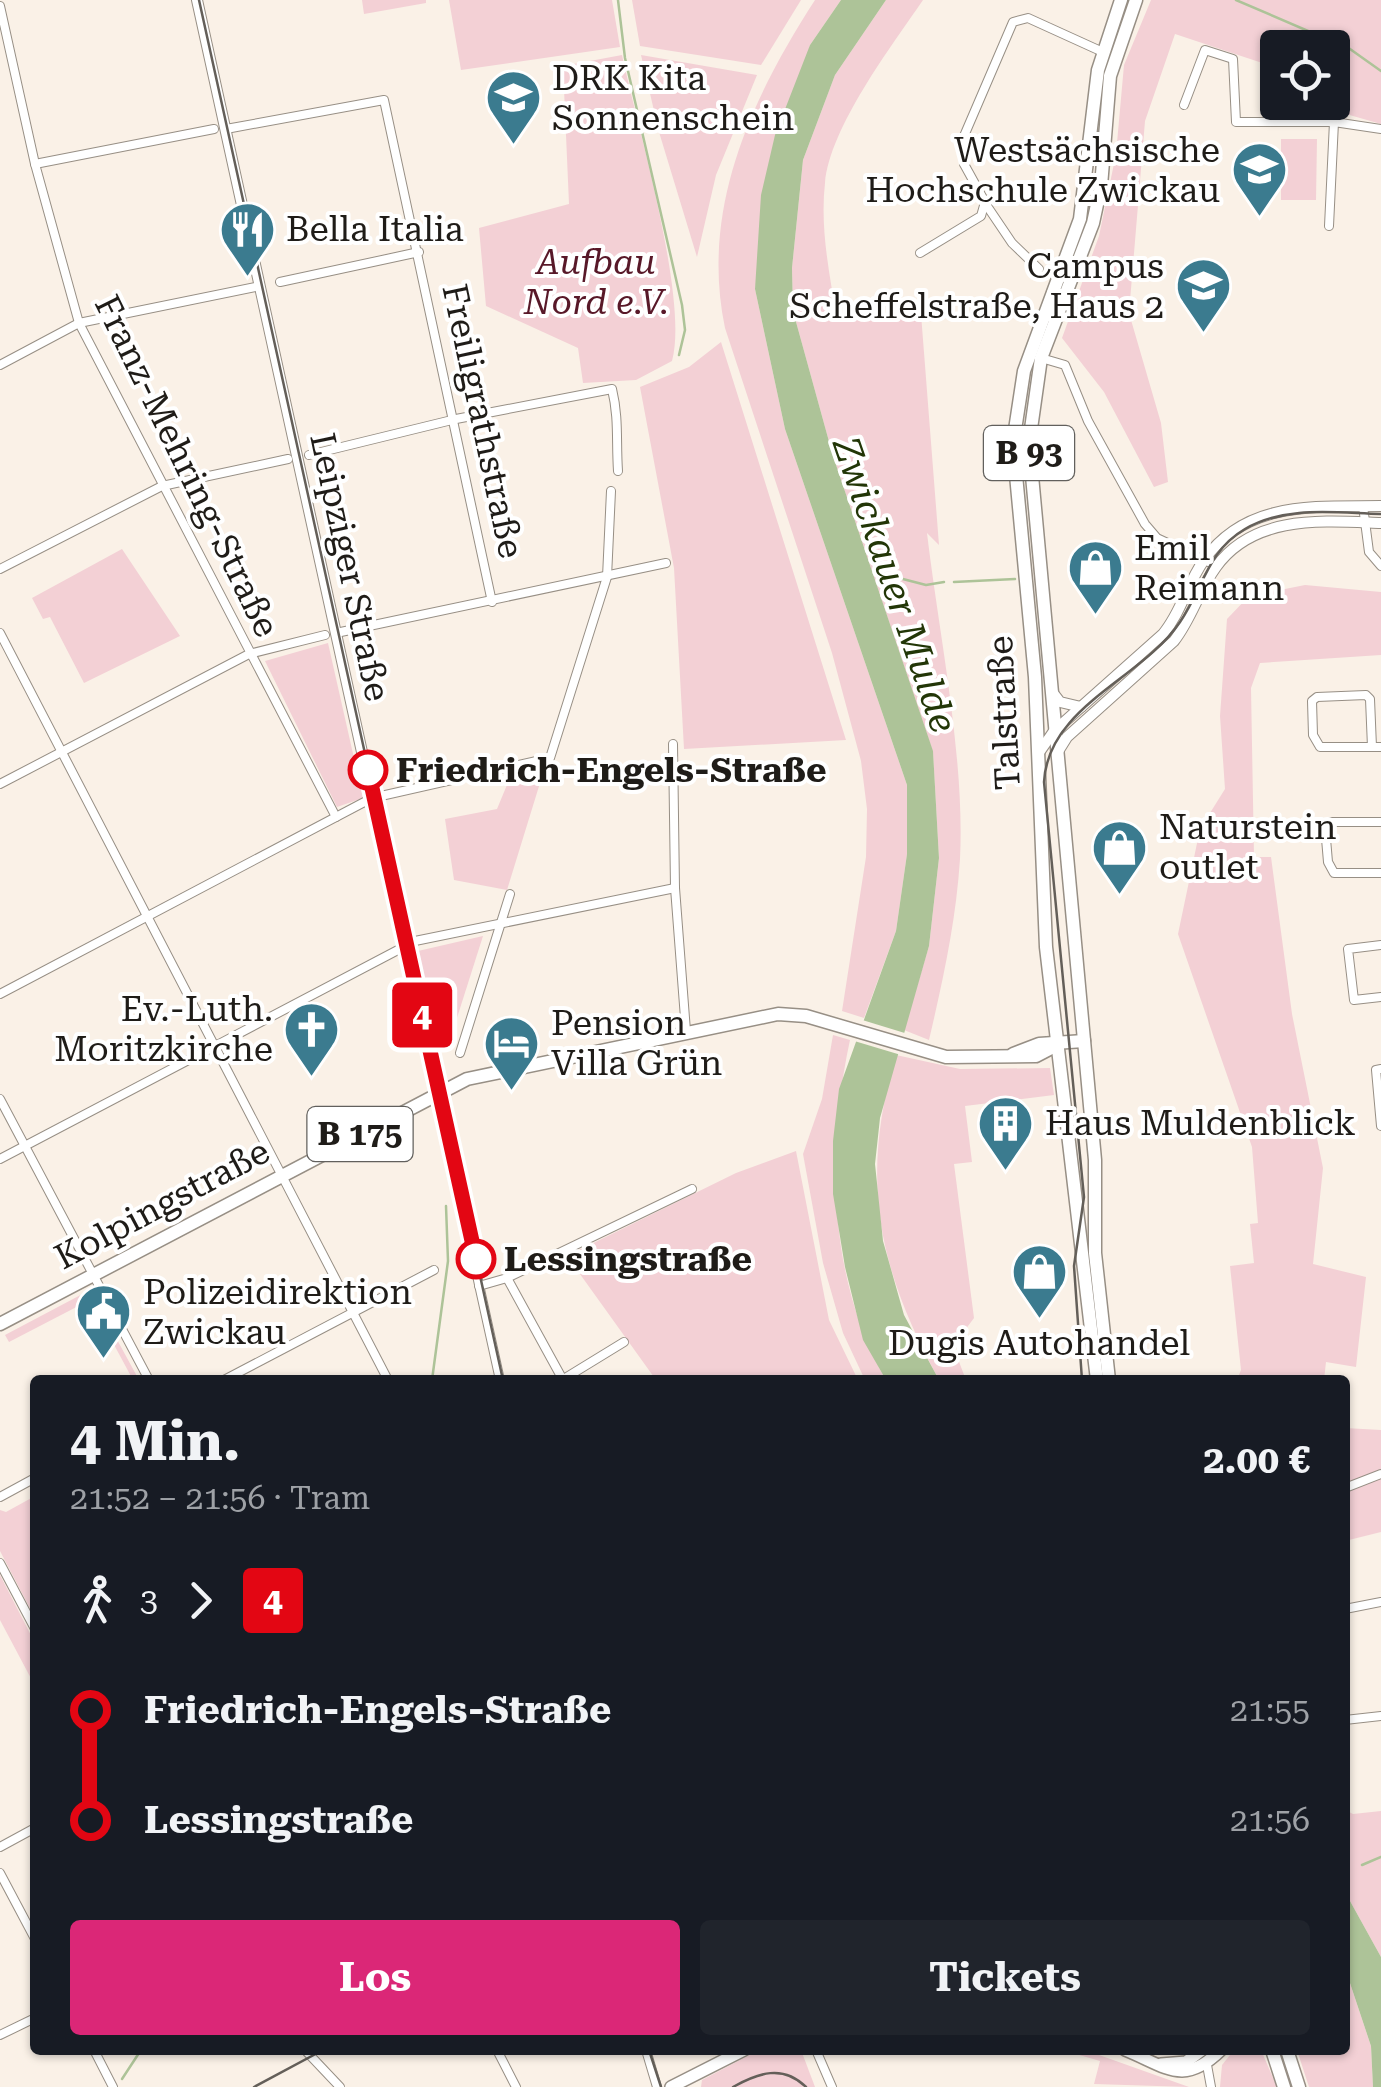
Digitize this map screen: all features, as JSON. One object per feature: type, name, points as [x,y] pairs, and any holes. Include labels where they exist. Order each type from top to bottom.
[{"type":"main road","name":"B 93","points":[[1108,54],[1121,0]]},
{"type":"main road","name":"B 93","points":[[1108,54],[1136,0]]},
{"type":"main road","name":"Talstraße","points":[[1097,1375],[1046,947],[1037,755],[1052,737],[1053,692],[1029,443],[1041,358],[1093,223],[1108,54]]},
{"type":"main road","name":"Talstraße","points":[[1108,54],[1080,219],[1024,371],[1015,416],[1014,470],[1055,758],[1096,1160],[1096,1269],[1108,1375]]},
{"type":"main road","name":"Kolpingstraße","points":[[0,1324],[484,1072],[760,1015],[810,1017],[931,1054],[969,1060],[1042,1055],[1059,1044]]},
{"type":"main road","name":"B 175","points":[[1059,1044],[1084,1041]]},
{"type":"main road","points":[[670,2087],[734,2055]]},
{"type":"main road","points":[[1136,2055],[1182,2074],[1207,2065],[1216,2055]]},
{"type":"main road","points":[[1157,2064],[1181,2063],[1194,2055]]},
{"type":"main road","points":[[1274,2055],[1284,2087]]},
{"type":"main road","points":[[1288,2055],[1298,2087]]},
{"type":"street","name":"Leipziger Straße","points":[[197,0],[220,129],[260,286],[330,634],[372,798],[499,1375]]},
{"type":"street","name":"Franz-Mehring-Straße","points":[[0,6],[35,164],[79,323],[336,818]]},
{"type":"street","points":[[1039,269],[1012,243],[985,202],[964,164],[964,136],[1013,22],[1028,18],[1108,54]]},
{"type":"street","points":[[1184,105],[1204,50],[1233,59],[1236,122],[1334,122],[1381,129]]},
{"type":"street","name":"Freiligrathstraße","points":[[220,129],[384,100],[456,419],[492,602]]},
{"type":"street","points":[[1330,226],[1334,122]]},
{"type":"street","points":[[35,164],[220,129]]},
{"type":"street","points":[[920,253],[981,216],[985,202]]},
{"type":"street","name":"Freiligrathstraße","points":[[280,282],[419,252]]},
{"type":"street","points":[[0,366],[79,323],[260,286]]},
{"type":"street","points":[[1041,358],[1065,365],[1088,421],[1156,538],[1216,566]]},
{"type":"street","points":[[309,455],[456,419],[612,389],[621,428],[616,440],[618,470]]},
{"type":"street","points":[[0,569],[162,486],[288,459]]},
{"type":"street","points":[[0,994],[372,798],[550,758],[607,577],[611,491]]},
{"type":"street","points":[[1363,506],[1369,552],[1381,566]]},
{"type":"street","points":[[1052,737],[1170,626],[1204,560],[1231,531],[1268,513],[1290,508],[1381,506]]},
{"type":"street","points":[[1052,737],[1174,641],[1187,625],[1216,566],[1234,547],[1273,527],[1293,522],[1381,523]]},
{"type":"street","points":[[0,784],[250,654],[666,563]]},
{"type":"street","points":[[0,633],[385,1375]]},
{"type":"street","points":[[1053,692],[1060,702],[1081,706]]},
{"type":"street","points":[[1366,695],[1377,747],[1320,747],[1313,735],[1312,701],[1317,697],[1366,695]]},
{"type":"street","points":[[674,744],[675,888],[686,1031]]},
{"type":"street","points":[[1381,822],[1331,822],[1325,828],[1328,862],[1334,873],[1381,872]]},
{"type":"street","points":[[0,1158],[404,946],[675,888]]},
{"type":"street","points":[[460,1053],[510,894]]},
{"type":"street","points":[[1381,945],[1348,949],[1354,1000],[1381,997]]},
{"type":"street","points":[[1381,1069],[1376,1070],[1381,1126]]},
{"type":"street","points":[[0,1099],[146,1375]]},
{"type":"street","points":[[479,1286],[506,1278],[692,1189]]},
{"type":"street","points":[[233,1375],[434,1270]]},
{"type":"street","points":[[506,1278],[560,1375]]},
{"type":"street","points":[[571,1375],[624,1342]]},
{"type":"street","points":[[1350,1486],[1381,1474]]},
{"type":"street","points":[[0,1497],[30,1481]]},
{"type":"street","points":[[0,1564],[30,1620]]},
{"type":"street","points":[[1350,1608],[1381,1602]]},
{"type":"street","points":[[1350,1719],[1381,1716]]},
{"type":"street","points":[[0,1847],[30,1831]]},
{"type":"street","points":[[0,1873],[30,1930]]},
{"type":"street","points":[[0,2036],[30,2021]]},
{"type":"street","points":[[97,2055],[113,2087]]},
{"type":"street","points":[[310,2055],[340,2087]]},
{"type":"street","points":[[500,2055],[516,2087]]},
{"type":"street","points":[[647,2055],[657,2087]]},
{"type":"street","points":[[818,2055],[832,2087]]},
{"type":"street","points":[[1207,2065],[1211,2087]]},
{"type":"green space","points":[[362,0],[426,0],[426,3],[364,14]]},
{"type":"green space","points":[[449,0],[612,0],[620,47],[461,70]]},
{"type":"green space","points":[[632,0],[801,0],[761,65],[640,46]]},
{"type":"green space","points":[[815,0],[841,0],[810,45],[755,289],[785,429],[907,785],[907,854],[896,931],[864,1018],[842,1011],[866,857],[867,809],[861,761],[832,653],[725,328],[719,284],[720,240],[737,156],[770,76]]},
{"type":"green space","points":[[886,0],[923,0],[864,88],[838,137],[825,183],[824,216],[836,314],[921,314],[939,545],[927,533],[955,738],[961,820],[955,905],[929,1040],[904,1030],[929,946],[939,858],[933,752],[833,456],[793,311],[792,268],[803,160],[835,75]]},
{"type":"green space","points":[[1151,0],[1381,0],[1381,124],[1350,115],[1350,30],[1260,30],[1260,62],[1175,34],[1145,121],[1129,313],[1161,423],[1168,482],[1154,487],[1104,392],[1062,338],[1099,236],[1116,154],[1124,65]]},
{"type":"green space","name":"Aufbau Nord e.V.","points":[[622,55],[668,256],[675,333],[672,361],[636,380],[583,383],[578,348],[486,306],[479,228],[569,204],[563,66]]},
{"type":"green space","points":[[641,55],[757,75],[716,175],[697,257],[659,132]]},
{"type":"green space","points":[[1281,139],[1317,139],[1316,200],[1281,200]]},
{"type":"green space","points":[[721,342],[846,740],[684,749],[674,568],[640,387],[689,367]]},
{"type":"green space","points":[[122,549],[180,636],[84,683],[50,617],[43,619],[32,598]]},
{"type":"green space","points":[[1305,585],[1381,592],[1381,655],[1260,663],[1251,688],[1254,857],[1271,857],[1292,1014],[1323,1168],[1313,1264],[1366,1277],[1356,1367],[1326,1362],[1325,1375],[1239,1375],[1230,1266],[1254,1263],[1250,1224],[1258,1223],[1252,1147],[1178,934],[1200,829],[1225,789],[1220,716],[1227,619],[1249,596]]},
{"type":"green space","points":[[328,643],[363,798],[337,807],[265,661]]},
{"type":"green space","points":[[509,780],[540,783],[507,890],[454,880],[445,819],[497,809]]},
{"type":"green space","points":[[483,936],[449,1043],[439,1044],[418,951]]},
{"type":"green space","points":[[833,1035],[850,1040],[837,1125],[837,1214],[853,1300],[884,1375],[863,1375],[843,1333],[823,1263],[803,1154],[822,1099]]},
{"type":"green space","points":[[896,1055],[960,1069],[1050,1068],[1054,1095],[965,1106],[972,1162],[954,1164],[974,1318],[953,1346],[964,1375],[936,1375],[901,1300],[889,1261],[877,1183],[885,1100]]},
{"type":"green space","points":[[796,1151],[829,1320],[856,1375],[652,1375],[567,1256],[736,1173]]},
{"type":"green space","points":[[90,1290],[136,1375],[130,1375],[90,1300],[9,1342],[5,1335]]},
{"type":"green space","points":[[1350,1428],[1381,1430],[1381,1532],[1350,1540]]},
{"type":"green space","points":[[30,1499],[30,1608],[0,1551],[0,1510],[6,1512]]},
{"type":"green space","points":[[0,1575],[30,1633],[30,1677],[0,1620]]},
{"type":"green space","points":[[1381,1811],[1381,1957],[1350,1901],[1350,1812]]},
{"type":"green space","points":[[1350,1983],[1371,2046],[1373,2087],[1309,2087],[1299,2055],[1350,2055]]},
{"type":"green space","points":[[750,2055],[803,2055],[815,2087],[701,2087],[702,2080]]},
{"type":"green space","points":[[1079,2055],[1099,2055],[1189,2087],[1094,2084],[1100,2061]]},
{"type":"green space","points":[[1230,2055],[1263,2055],[1277,2087],[1220,2087],[1222,2065]]},
{"type":"shaded area","points":[[841,0],[886,0],[835,75],[803,160],[792,268],[793,311],[833,456],[933,751],[939,858],[929,946],[880,1118],[875,1164],[883,1241],[904,1315],[936,1375],[883,1375],[863,1340],[833,1194],[833,1141],[839,1089],[896,931],[907,854],[907,785],[785,429],[755,289],[761,195],[775,135],[810,45]]},
{"type":"shaded area","points":[[1350,1901],[1381,1957],[1381,2087],[1373,2087],[1371,2046],[1350,1983]]},
{"type":"pier","points":[[859,1019],[908,1034],[901,1055],[851,1040]]},
{"type":"waterway","points":[[618,0],[625,58],[682,305],[685,330],[679,355]]},
{"type":"waterway","points":[[1236,0],[1350,49],[1381,71]]},
{"type":"waterway","name":"Zwickauer Mulde","points":[[872,571],[926,585],[944,582]]},
{"type":"waterway","points":[[954,582],[1015,579]]},
{"type":"waterway","points":[[433,1375],[448,1261],[446,1206]]},
{"type":"waterway","points":[[1362,1865],[1381,1857]]},
{"type":"waterway","points":[[122,2079],[138,2055]]},
{"type":"tram line","points":[[199,0],[502,1375]]},
{"type":"tram line","points":[[1082,1375],[1074,1266],[1084,1197],[1044,782],[1049,756],[1079,713],[1163,642],[1180,622],[1214,559],[1232,538],[1261,521],[1294,513],[1381,514]]},
{"type":"tram line","name":"4","points":[[368,770],[476,1259]]},
{"type":"tram line","points":[[254,2087],[314,2055]]},
{"type":"tram line","points":[[651,2055],[661,2087]]},
{"type":"tram line","points":[[733,2087],[770,2073],[788,2075],[806,2087]]},
{"type":"place","name":"DRK Kita Sonnenschein","points":[[513,147]]},
{"type":"place","name":"Westsächsische Hochschule Zwickau","points":[[1259,219]]},
{"type":"place","name":"Bella Italia","points":[[247,278]]},
{"type":"place","name":"Campus Scheffelstraße, Haus 2","points":[[1203,335]]},
{"type":"place","name":"Emil Reimann","points":[[1095,617]]},
{"type":"place","name":"Friedrich-Engels-Straße","points":[[368,770]]},
{"type":"place","name":"Naturstein outlet","points":[[1120,896]]},
{"type":"place","name":"Ev.-Luth. Moritzkirche","points":[[312,1078]]},
{"type":"place","name":"Pension Villa Grün","points":[[512,1092]]},
{"type":"place","name":"Haus Muldenblick","points":[[1006,1172]]},
{"type":"place","name":"Lessingstraße","points":[[476,1259]]},
{"type":"place","name":"Dugis Autohandel","points":[[1039,1321]]},
{"type":"place","name":"Polizeidirektion Zwickau","points":[[104,1361]]}]
